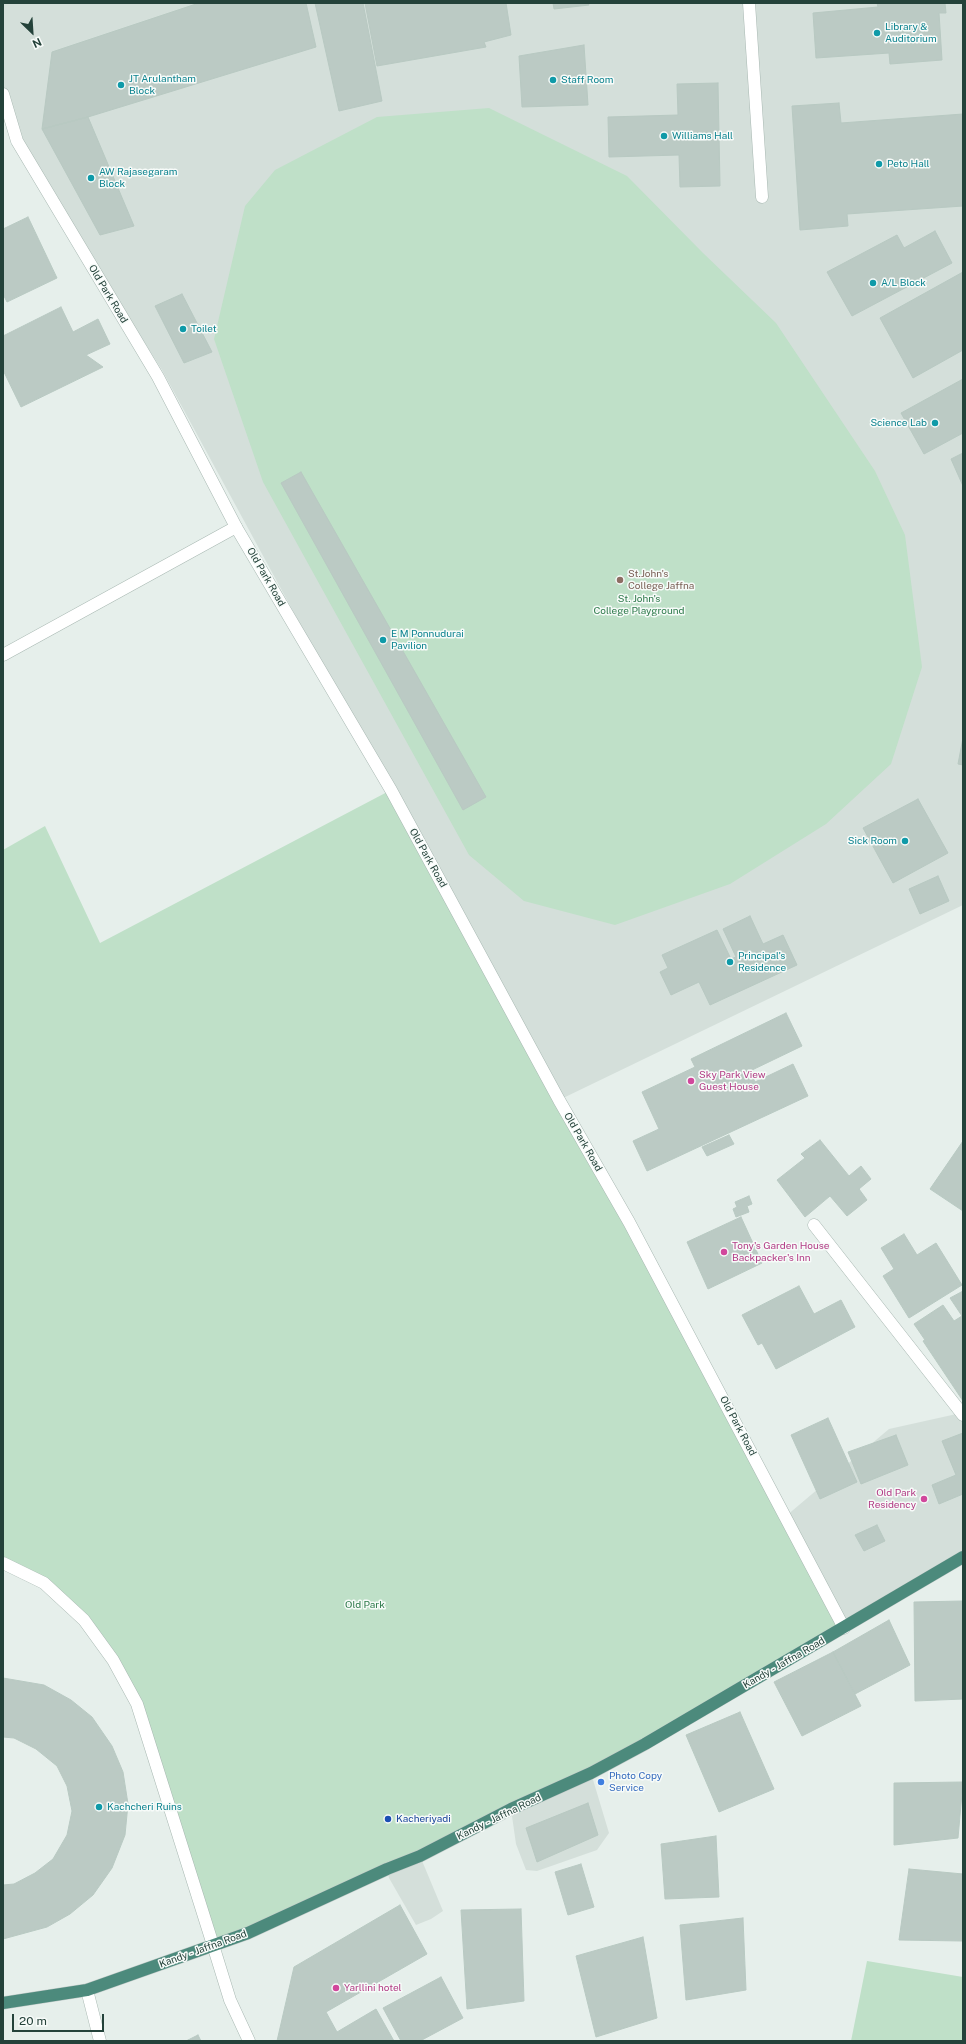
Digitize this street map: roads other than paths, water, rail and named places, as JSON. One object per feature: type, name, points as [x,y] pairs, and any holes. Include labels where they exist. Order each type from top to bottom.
[{"type":"highway","name":"Kandy - Jaffna Road","points":[[3,2004],[87,1990],[248,1933],[387,1869],[420,1856],[511,1809],[591,1773],[644,1744],[963,1557]]},
{"type":"street","points":[[749,3],[762,197]]},
{"type":"street","name":"Old Park Road","points":[[3,94],[17,142],[158,377],[236,527],[391,790],[559,1100],[633,1229],[844,1628]]},
{"type":"street","points":[[3,655],[236,527]]},
{"type":"street","points":[[814,1225],[963,1415]]},
{"type":"street","points":[[3,1563],[44,1583],[84,1620],[113,1660],[137,1704],[230,2000],[249,2041]]},
{"type":"street","points":[[87,1990],[100,2041]]},
{"type":"place","name":"Library & Auditorium","points":[[877,33]]},
{"type":"place","name":"Staff Room","points":[[553,80]]},
{"type":"place","name":"JT Arulantham Block","points":[[121,85]]},
{"type":"place","name":"Williams Hall","points":[[664,136]]},
{"type":"place","name":"Peto Hall","points":[[879,164]]},
{"type":"place","name":"AW Rajasegaram Block","points":[[91,178]]},
{"type":"place","name":"A/L Block","points":[[873,283]]},
{"type":"place","name":"Toilet","points":[[183,329]]},
{"type":"place","name":"Science Lab","points":[[935,423]]},
{"type":"place","name":"St.John's College Jaffna","points":[[620,580]]},
{"type":"place","name":"E M Ponnudurai Pavilion","points":[[383,640]]},
{"type":"place","name":"Sick Room","points":[[905,841]]},
{"type":"place","name":"Principal's Residence","points":[[730,962]]},
{"type":"place","name":"Sky Park View Guest House","points":[[691,1081]]},
{"type":"place","name":"Tony's Garden House Backpacker's Inn","points":[[724,1252]]},
{"type":"place","name":"Old Park Residency","points":[[924,1499]]},
{"type":"place","name":"Photo Copy Service","points":[[601,1782]]},
{"type":"place","name":"Kachcheri Ruins","points":[[99,1807]]},
{"type":"place","name":"Kacheriyadi","points":[[388,1819]]},
{"type":"place","name":"Yarllini hotel","points":[[336,1988]]},
{"type":"park label","name":"St. John's College Playground","points":[[639,604]]},
{"type":"park label","name":"Old Park","points":[[365,1605]]}]
